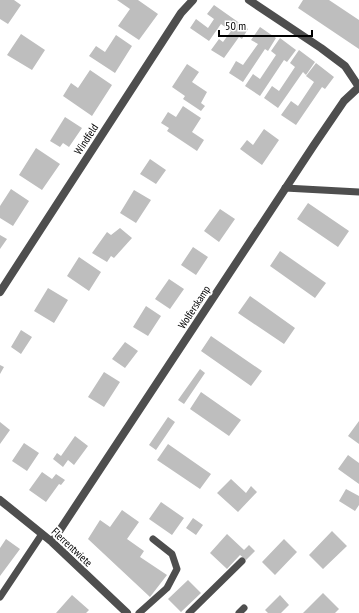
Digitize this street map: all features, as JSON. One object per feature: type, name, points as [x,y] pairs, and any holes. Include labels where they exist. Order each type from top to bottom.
[{"type":"street","points":[[249,0],[321,48],[345,66],[359,87]]},
{"type":"street","name":"Windfeld","points":[[0,292],[190,1]]},
{"type":"street","name":"Wolferskamp","points":[[52,542],[285,188],[344,101],[359,87]]},
{"type":"street","name":"Flerrentwiete","points":[[0,500],[52,542],[127,613]]},
{"type":"lane","points":[[285,188],[359,192]]},
{"type":"lane","points":[[0,597],[42,534]]},
{"type":"lane","points":[[138,613],[167,588],[177,569],[172,554],[153,539]]},
{"type":"lane","points":[[189,613],[242,561]]},
{"type":"building","points":[[0,0],[14,0],[21,5],[8,24],[0,19]]},
{"type":"building","points":[[117,0],[138,0],[158,14],[139,40],[118,26],[130,9]]},
{"type":"building","points":[[303,0],[329,0],[359,20],[359,49],[298,8]]},
{"type":"building","points":[[214,5],[248,29],[242,39],[239,37],[224,58],[211,50],[219,39],[223,42],[231,31],[221,24],[209,41],[190,28],[196,19],[208,28],[214,19],[207,14]]},
{"type":"building","points":[[260,27],[276,38],[268,51],[265,49],[243,82],[229,73],[236,61],[243,65],[258,44],[251,40]]},
{"type":"building","points":[[21,34],[45,50],[32,70],[7,55]]},
{"type":"building","points":[[116,35],[132,46],[115,73],[89,56],[96,46],[105,52]]},
{"type":"building","points":[[280,38],[296,50],[287,62],[284,60],[260,96],[245,86],[253,74],[260,79],[276,55],[271,51]]},
{"type":"building","points":[[299,50],[315,62],[306,75],[303,72],[278,108],[264,98],[272,86],[279,91],[295,67],[290,63]]},
{"type":"building","points":[[316,63],[334,77],[325,89],[322,87],[296,125],[281,115],[291,101],[298,106],[314,82],[306,76]]},
{"type":"building","points":[[187,64],[199,72],[192,82],[207,92],[201,103],[205,106],[201,111],[183,99],[185,96],[172,87]]},
{"type":"building","points":[[90,70],[112,85],[92,116],[63,96],[71,83],[78,88]]},
{"type":"building","points":[[183,106],[201,118],[192,132],[204,140],[197,151],[167,131],[169,128],[161,123],[168,112],[176,117]]},
{"type":"building","points":[[65,117],[82,128],[69,147],[63,143],[60,147],[50,141]]},
{"type":"building","points":[[264,129],[279,140],[262,165],[240,149],[247,140],[253,145]]},
{"type":"building","points":[[36,148],[60,164],[42,190],[19,175]]},
{"type":"building","points":[[150,159],[166,170],[156,184],[140,174]]},
{"type":"building","points":[[11,189],[29,201],[13,226],[0,218],[0,206]]},
{"type":"building","points":[[134,190],[151,200],[136,223],[120,213]]},
{"type":"building","points":[[308,203],[349,231],[338,247],[297,219]]},
{"type":"building","points":[[220,209],[235,219],[219,242],[204,231]]},
{"type":"building","points":[[120,228],[132,238],[114,258],[111,256],[107,262],[92,253],[107,232],[111,235]]},
{"type":"building","points":[[0,235],[7,239],[0,249]]},
{"type":"building","points":[[193,247],[208,257],[196,275],[181,265]]},
{"type":"building","points":[[280,251],[326,283],[315,298],[270,266]]},
{"type":"building","points":[[79,257],[101,272],[89,291],[67,276]]},
{"type":"building","points":[[169,279],[184,289],[170,309],[155,299]]},
{"type":"building","points":[[48,288],[68,300],[54,323],[34,311]]},
{"type":"building","points":[[250,296],[295,328],[284,344],[238,313]]},
{"type":"building","points":[[146,306],[161,316],[148,336],[133,327]]},
{"type":"building","points":[[21,330],[32,337],[21,354],[11,347]]},
{"type":"building","points":[[211,336],[262,371],[251,386],[201,351]]},
{"type":"building","points":[[125,342],[138,351],[125,368],[112,359]]},
{"type":"building","points":[[0,365],[4,367],[0,374]]},
{"type":"building","points":[[200,369],[205,373],[184,404],[178,400]]},
{"type":"building","points":[[104,372],[120,382],[104,407],[88,397]]},
{"type":"building","points":[[201,392],[241,420],[229,436],[190,409]]},
{"type":"building","points":[[168,417],[175,422],[156,450],[149,445]]},
{"type":"building","points":[[359,421],[359,444],[348,436]]},
{"type":"building","points":[[0,422],[10,430],[0,444]]},
{"type":"building","points":[[75,436],[88,446],[74,465],[68,460],[63,467],[53,459],[57,453],[61,456]]},
{"type":"building","points":[[24,443],[39,453],[27,471],[12,461]]},
{"type":"building","points":[[168,444],[211,474],[200,489],[157,460]]},
{"type":"building","points":[[348,455],[359,463],[359,484],[338,469]]},
{"type":"building","points":[[42,472],[52,479],[56,474],[65,480],[61,485],[59,484],[46,502],[29,490]]},
{"type":"building","points":[[231,479],[246,493],[251,486],[257,492],[238,512],[217,493]]},
{"type":"building","points":[[346,489],[359,496],[359,505],[355,511],[339,501]]},
{"type":"building","points":[[161,502],[184,518],[172,535],[149,519]]},
{"type":"building","points":[[122,510],[139,522],[127,539],[144,551],[140,557],[167,575],[150,597],[88,539],[100,520],[110,527]]},
{"type":"building","points":[[193,518],[203,525],[196,535],[186,528]]},
{"type":"building","points":[[332,531],[347,546],[323,569],[309,555]]},
{"type":"building","points":[[227,534],[244,550],[249,545],[255,551],[246,560],[240,555],[227,569],[210,553]]},
{"type":"building","points":[[6,539],[20,549],[0,576],[0,548]]},
{"type":"building","points":[[284,539],[297,552],[275,575],[262,562]]},
{"type":"building","points":[[188,580],[201,593],[181,612],[168,599]]},
{"type":"building","points":[[323,593],[339,609],[335,613],[303,613]]},
{"type":"building","points":[[72,595],[89,610],[86,613],[56,613]]},
{"type":"building","points":[[280,595],[289,605],[281,613],[268,613],[265,610]]}]
